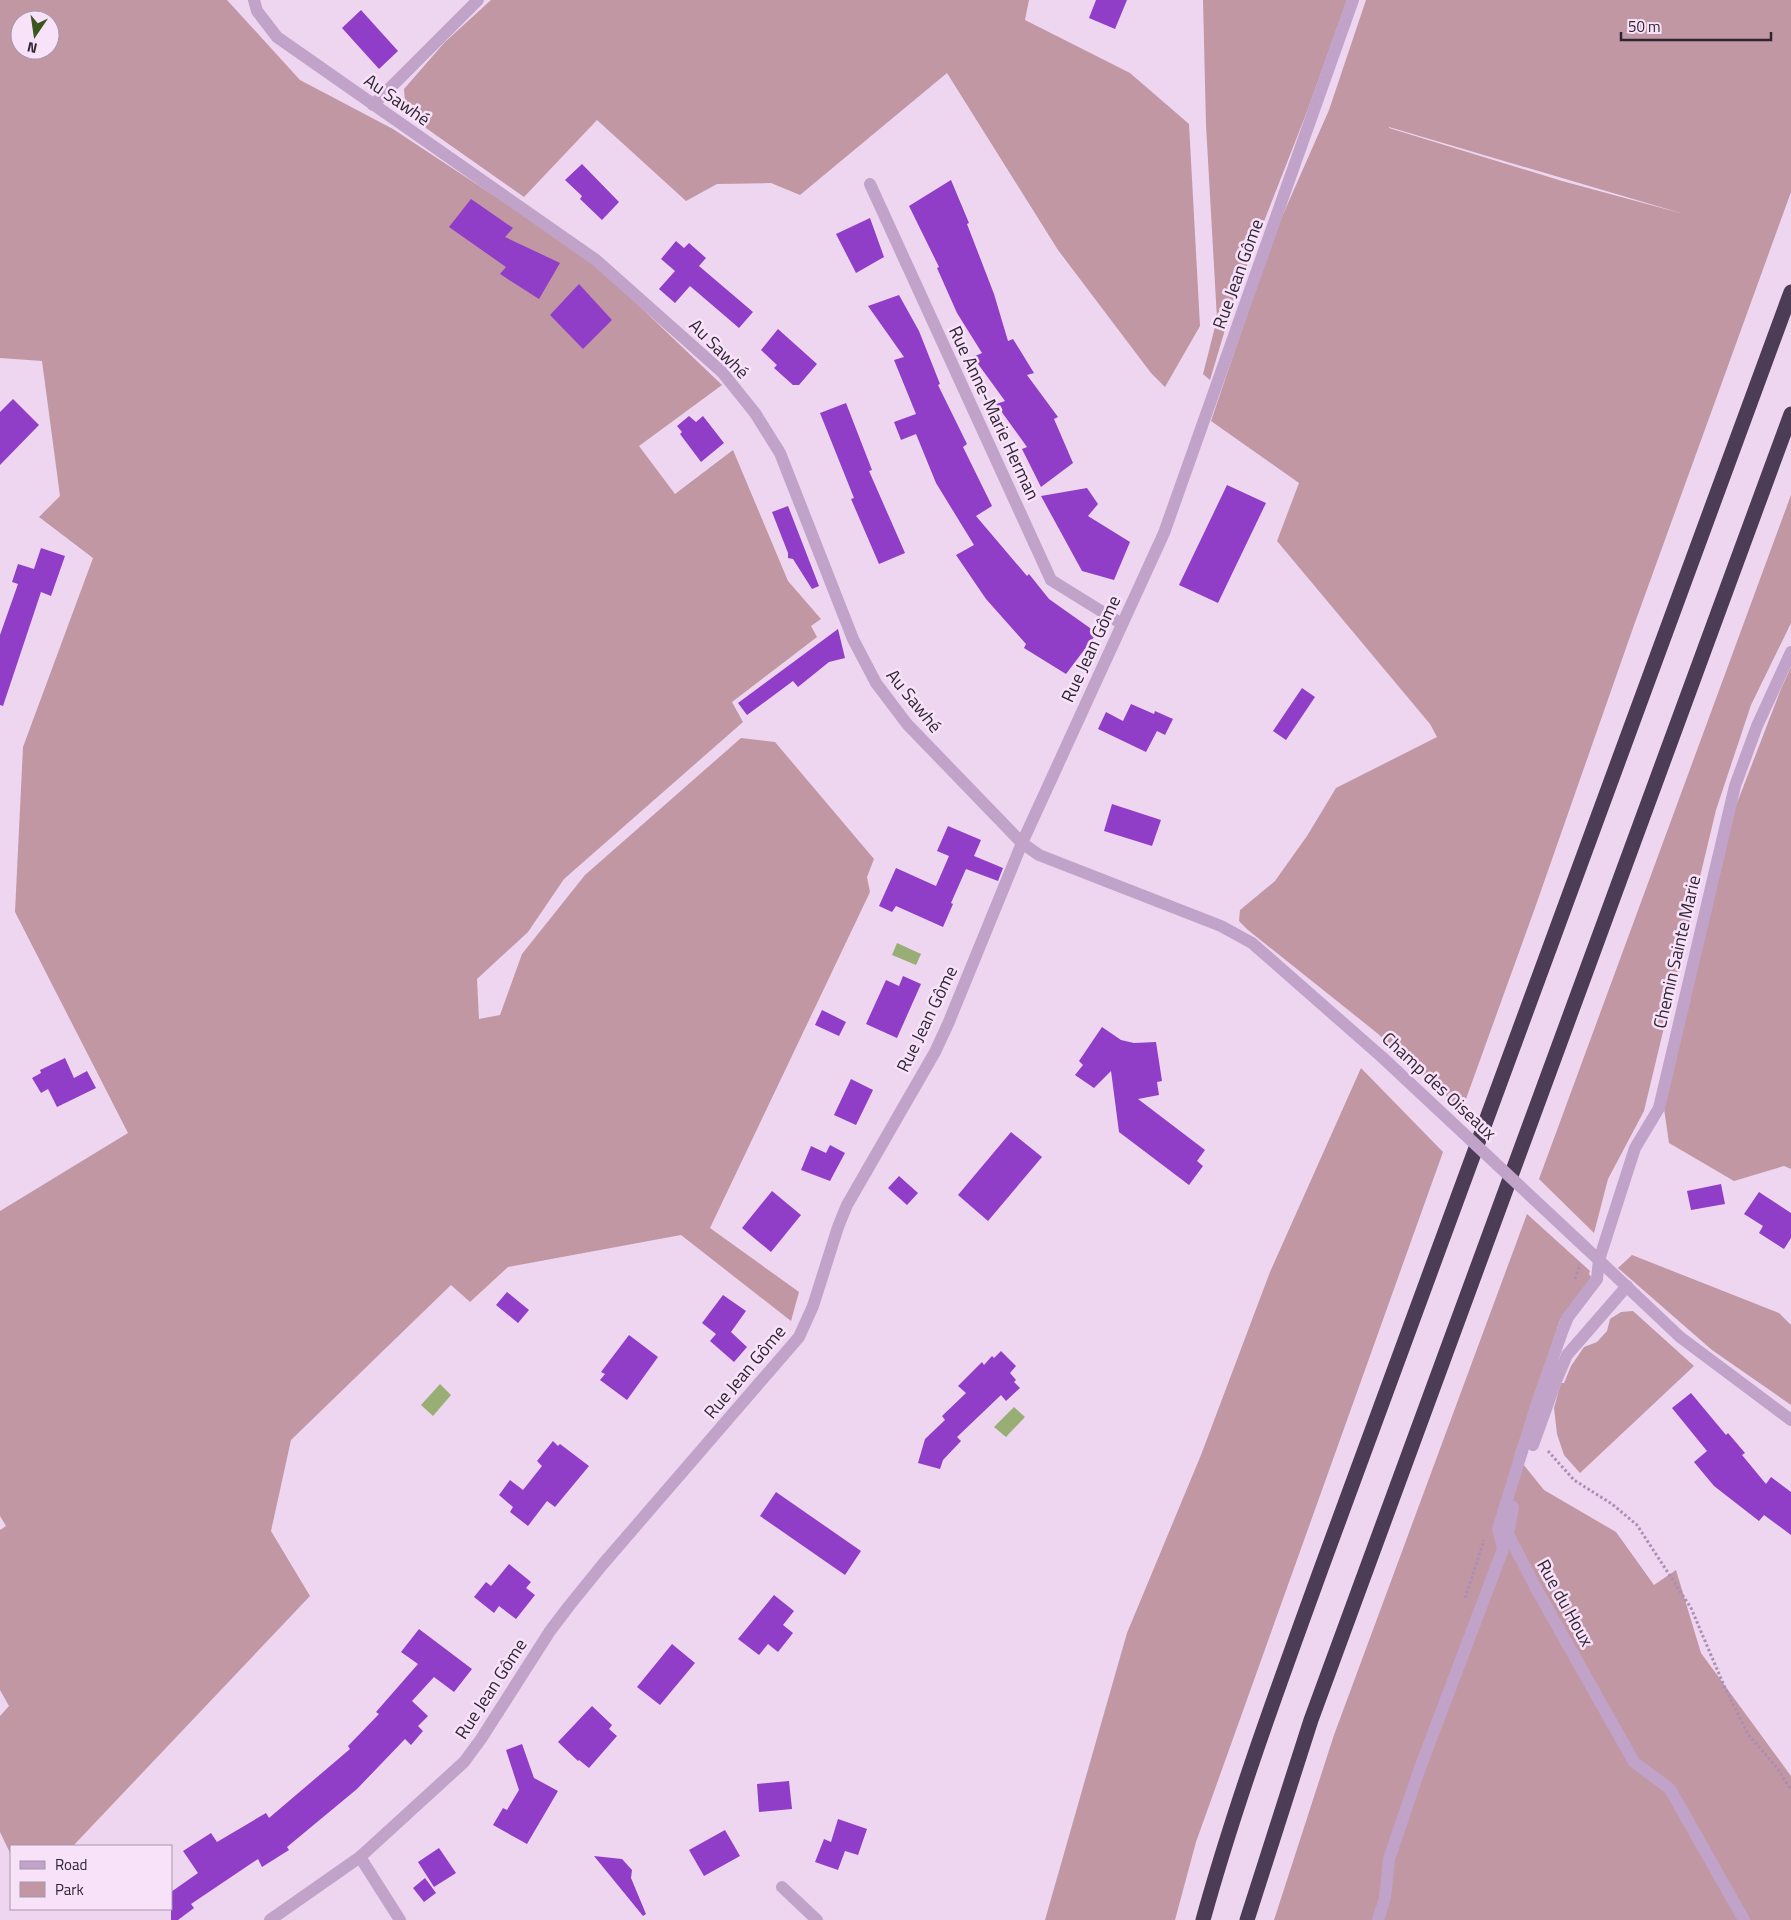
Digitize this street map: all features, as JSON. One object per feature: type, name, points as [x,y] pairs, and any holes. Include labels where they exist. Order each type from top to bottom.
[{"type":"highway","points":[[1203,1920],[1214,1880],[1272,1705],[1321,1568],[1791,292]]},
{"type":"highway","points":[[1247,1920],[1311,1720],[1791,414]]},
{"type":"street","name":"Au Sawhé","points":[[254,0],[257,11],[277,37],[596,260],[722,372],[755,413],[780,453],[853,639],[876,683],[907,724],[1022,843]]},
{"type":"street","points":[[373,105],[478,0]]},
{"type":"street","name":"Rue Jean Gôme","points":[[270,1920],[360,1857],[464,1762],[559,1618],[603,1564],[799,1337],[813,1306],[838,1227],[847,1205],[935,1052],[1022,843],[1164,534],[1354,0]]},
{"type":"street","name":"Rue Anne-Marie Herman","points":[[870,184],[1051,580],[1122,624]]},
{"type":"street","name":"Chemin Sainte Marie","points":[[1378,1920],[1385,1898],[1389,1859],[1420,1768],[1503,1549],[1498,1529],[1537,1402],[1568,1317],[1597,1279],[1599,1260],[1635,1148],[1659,1108],[1735,786],[1757,726],[1791,652]]},
{"type":"street","name":"Champ des Oiseaux","points":[[1022,843],[1038,855],[1222,926],[1252,944],[1383,1058],[1680,1337],[1791,1420]]},
{"type":"street","name":"Rue du Houx","points":[[1627,1286],[1567,1355],[1536,1438],[1510,1518],[1508,1534],[1537,1590],[1634,1762],[1670,1789],[1744,1920]]},
{"type":"street","points":[[360,1857],[400,1920]]},
{"type":"street","points":[[782,1887],[817,1920]]},
{"type":"path","points":[[1536,1438],[1574,1480],[1612,1504],[1637,1525],[1691,1608],[1725,1688],[1748,1734],[1778,1769],[1791,1790]]},
{"type":"green space","points":[[0,0],[227,0],[300,80],[393,129],[590,259],[722,385],[639,446],[675,494],[733,450],[788,581],[821,619],[811,626],[817,637],[732,702],[743,722],[564,879],[528,932],[477,979],[479,1019],[500,1015],[522,954],[585,875],[741,738],[775,742],[874,859],[867,877],[870,892],[710,1228],[799,1292],[791,1321],[681,1235],[508,1267],[470,1302],[451,1285],[291,1440],[271,1531],[310,1596],[74,1845],[10,1845],[10,1853],[0,1832],[0,1716],[9,1706],[0,1690],[0,1530],[6,1526],[0,1516],[0,1211],[128,1133],[15,912],[23,747],[93,558],[39,517],[60,496],[42,361],[0,358]]},
{"type":"green space","points":[[491,0],[1029,0],[1025,20],[1130,73],[1189,124],[1200,326],[1165,387],[1151,373],[1058,250],[947,73],[800,195],[771,183],[717,184],[686,201],[597,120],[524,197],[406,114],[404,89],[445,42]]},
{"type":"green space","points":[[1203,0],[1347,0],[1308,109],[1236,293],[1210,380],[1203,374],[1217,319],[1206,125]]},
{"type":"green space","points":[[1366,0],[1791,0],[1791,192],[1633,628],[1462,1110],[1377,1033],[1239,921],[1240,910],[1275,881],[1307,836],[1336,788],[1437,737],[1430,724],[1277,541],[1299,483],[1211,421],[1274,235],[1329,110]],"holes":[[[1389,127],[1684,214],[1562,181]]]},
{"type":"green space","points":[[1791,495],[1791,623],[1751,705],[1716,810],[1644,1111],[1608,1179],[1594,1233],[1539,1179]]},
{"type":"green space","points":[[1791,667],[1791,1169],[1784,1166],[1734,1181],[1669,1143],[1662,1095],[1732,816]]},
{"type":"green space","points":[[1361,1068],[1443,1152],[1196,1842],[1175,1920],[1045,1920],[1127,1633],[1201,1455],[1270,1272]]},
{"type":"green space","points":[[1527,1214],[1590,1271],[1589,1274],[1592,1278],[1560,1320],[1515,1454],[1544,1490],[1616,1532],[1654,1585],[1676,1570],[1701,1653],[1791,1776],[1791,1920],[1274,1920],[1334,1735]]},
{"type":"green space","points":[[1632,1255],[1779,1313],[1791,1325],[1791,1405],[1712,1350],[1618,1268]]},
{"type":"green space","points":[[1633,1311],[1694,1366],[1580,1473],[1564,1455],[1557,1434],[1554,1408],[1561,1383],[1564,1383],[1571,1366],[1584,1347],[1597,1342],[1607,1331],[1610,1319],[1621,1312]]},
{"type":"shaded area","points":[[897,943],[921,954],[916,965],[892,955]]},
{"type":"shaded area","points":[[440,1384],[451,1395],[433,1416],[421,1405]]},
{"type":"shaded area","points":[[1014,1407],[1025,1417],[1006,1437],[994,1427]]},
{"type":"building","points":[[1096,0],[1127,0],[1115,29],[1089,18]]},
{"type":"building","points":[[361,10],[398,51],[379,69],[342,28]]},
{"type":"building","points":[[582,164],[619,202],[602,220],[580,199],[582,196],[565,180]]},
{"type":"building","points":[[951,180],[969,223],[967,224],[994,294],[1008,341],[1013,339],[1034,373],[1027,375],[1058,417],[1054,419],[1073,463],[1041,487],[1022,449],[1027,447],[996,404],[1005,401],[973,357],[982,353],[957,313],[937,268],[939,267],[909,206]]},
{"type":"building","points":[[471,199],[513,228],[505,237],[560,263],[539,299],[500,274],[506,267],[449,227]]},
{"type":"building","points":[[870,218],[884,257],[856,273],[836,234]]},
{"type":"building","points":[[676,241],[684,248],[689,243],[706,258],[699,266],[753,312],[739,328],[690,286],[675,303],[659,289],[675,271],[661,259]]},
{"type":"building","points":[[579,284],[612,320],[583,349],[550,315]]},
{"type":"building","points":[[899,295],[919,331],[940,384],[938,385],[967,444],[963,447],[992,506],[976,516],[1049,599],[1097,633],[1066,674],[1024,648],[1026,644],[986,599],[956,555],[974,545],[936,483],[916,434],[901,440],[894,422],[916,414],[894,360],[904,357],[868,306]]},
{"type":"building","points":[[778,329],[817,364],[799,385],[793,385],[774,368],[777,365],[761,350]]},
{"type":"building","points":[[13,399],[39,425],[0,465],[0,412]]},
{"type":"building","points":[[846,403],[872,470],[869,471],[905,553],[879,564],[851,499],[854,498],[820,413]]},
{"type":"building","points":[[689,416],[696,422],[703,416],[724,443],[701,462],[680,434],[682,432],[677,426]]},
{"type":"building","points":[[1227,485],[1266,503],[1218,603],[1179,585]]},
{"type":"building","points":[[1087,488],[1098,504],[1088,516],[1130,542],[1114,580],[1082,571],[1041,496]]},
{"type":"building","points":[[788,506],[819,586],[812,589],[793,559],[788,558],[788,553],[772,512]]},
{"type":"building","points":[[41,548],[65,556],[51,596],[41,592],[3,706],[0,705],[0,635],[18,584],[12,582],[18,564],[34,569]]},
{"type":"building","points":[[838,629],[845,658],[829,662],[798,687],[793,681],[747,715],[738,703]]},
{"type":"building","points":[[1302,688],[1315,697],[1286,740],[1273,731]]},
{"type":"building","points":[[1131,704],[1154,714],[1155,711],[1173,719],[1165,735],[1157,731],[1146,752],[1098,729],[1106,712],[1123,721]]},
{"type":"building","points":[[1112,804],[1161,820],[1152,846],[1104,831]]},
{"type":"building","points":[[948,826],[981,840],[974,856],[1003,868],[998,881],[966,869],[943,927],[896,906],[892,912],[879,906],[896,868],[936,886],[949,856],[937,851]]},
{"type":"building","points":[[903,976],[921,984],[897,1038],[866,1024],[886,980],[899,986]]},
{"type":"building","points":[[822,1010],[846,1022],[839,1036],[815,1025]]},
{"type":"building","points":[[1102,1027],[1121,1040],[1134,1043],[1156,1042],[1162,1081],[1157,1082],[1159,1095],[1138,1099],[1205,1150],[1197,1161],[1203,1166],[1189,1185],[1119,1132],[1111,1071],[1094,1088],[1075,1075],[1083,1065],[1079,1061]]},
{"type":"building","points":[[65,1058],[74,1078],[87,1071],[96,1088],[57,1107],[48,1089],[41,1093],[32,1078],[41,1073],[40,1070]]},
{"type":"building","points":[[851,1079],[873,1090],[856,1125],[834,1115]]},
{"type":"building","points":[[1011,1132],[1042,1157],[988,1221],[958,1195]]},
{"type":"building","points":[[830,1145],[845,1153],[830,1181],[801,1170],[811,1146],[826,1153]]},
{"type":"building","points":[[899,1176],[918,1193],[907,1205],[888,1188]]},
{"type":"building","points":[[1721,1184],[1725,1204],[1691,1210],[1687,1191]]},
{"type":"building","points":[[772,1191],[801,1215],[771,1252],[742,1228]]},
{"type":"building","points":[[1759,1192],[1791,1213],[1791,1238],[1784,1249],[1759,1233],[1763,1226],[1744,1214]]},
{"type":"building","points":[[507,1292],[529,1310],[518,1323],[496,1305]]},
{"type":"building","points":[[723,1295],[746,1311],[731,1332],[747,1347],[734,1362],[710,1341],[716,1334],[702,1323]]},
{"type":"building","points":[[629,1335],[658,1357],[627,1400],[600,1380],[605,1374],[601,1372]]},
{"type":"building","points":[[1001,1351],[1016,1366],[1010,1373],[1016,1380],[1014,1382],[1020,1388],[1006,1401],[1001,1395],[957,1437],[961,1441],[943,1460],[940,1469],[918,1463],[925,1439],[945,1420],[942,1416],[966,1393],[958,1386],[982,1362],[984,1365],[992,1356],[994,1358]]},
{"type":"building","points":[[1691,1393],[1726,1435],[1728,1433],[1745,1453],[1742,1455],[1766,1484],[1771,1477],[1791,1492],[1791,1535],[1764,1515],[1759,1521],[1714,1486],[1694,1462],[1707,1451],[1672,1408]]},
{"type":"building","points":[[553,1441],[558,1446],[560,1444],[589,1466],[555,1507],[547,1501],[528,1526],[510,1512],[513,1507],[499,1495],[510,1480],[523,1490],[542,1466],[537,1461]]},
{"type":"building","points":[[776,1492],[861,1551],[845,1575],[760,1516]]},
{"type":"building","points":[[509,1564],[531,1582],[526,1588],[535,1595],[516,1619],[499,1606],[494,1613],[474,1597],[486,1582],[491,1586]]},
{"type":"building","points":[[774,1595],[794,1611],[783,1625],[793,1633],[778,1652],[768,1644],[759,1655],[738,1639]]},
{"type":"building","points":[[419,1629],[472,1669],[454,1692],[434,1677],[412,1701],[428,1716],[418,1726],[423,1731],[411,1745],[405,1739],[357,1789],[287,1847],[289,1850],[262,1867],[258,1859],[191,1904],[194,1908],[178,1920],[171,1920],[172,1891],[198,1873],[183,1851],[211,1833],[217,1842],[266,1813],[269,1818],[350,1749],[348,1746],[379,1714],[376,1712],[418,1664],[401,1652]]},
{"type":"building","points":[[672,1644],[695,1663],[660,1705],[637,1687]]},
{"type":"building","points":[[592,1706],[612,1725],[609,1729],[617,1736],[589,1768],[578,1761],[558,1742]]},
{"type":"building","points":[[522,1744],[534,1778],[558,1791],[527,1844],[493,1825],[503,1808],[507,1810],[519,1790],[506,1750]]},
{"type":"building","points":[[789,1781],[792,1809],[759,1812],[757,1784]]},
{"type":"building","points":[[838,1819],[867,1829],[858,1855],[845,1851],[838,1870],[815,1862],[824,1839],[831,1842]]},
{"type":"building","points":[[725,1830],[740,1856],[704,1876],[689,1850]]},
{"type":"building","points":[[439,1848],[456,1873],[434,1887],[418,1862]]},
{"type":"building","points":[[594,1856],[622,1859],[632,1870],[631,1878],[646,1914],[643,1916]]},
{"type":"building","points":[[425,1878],[436,1893],[424,1902],[413,1888]]}]
